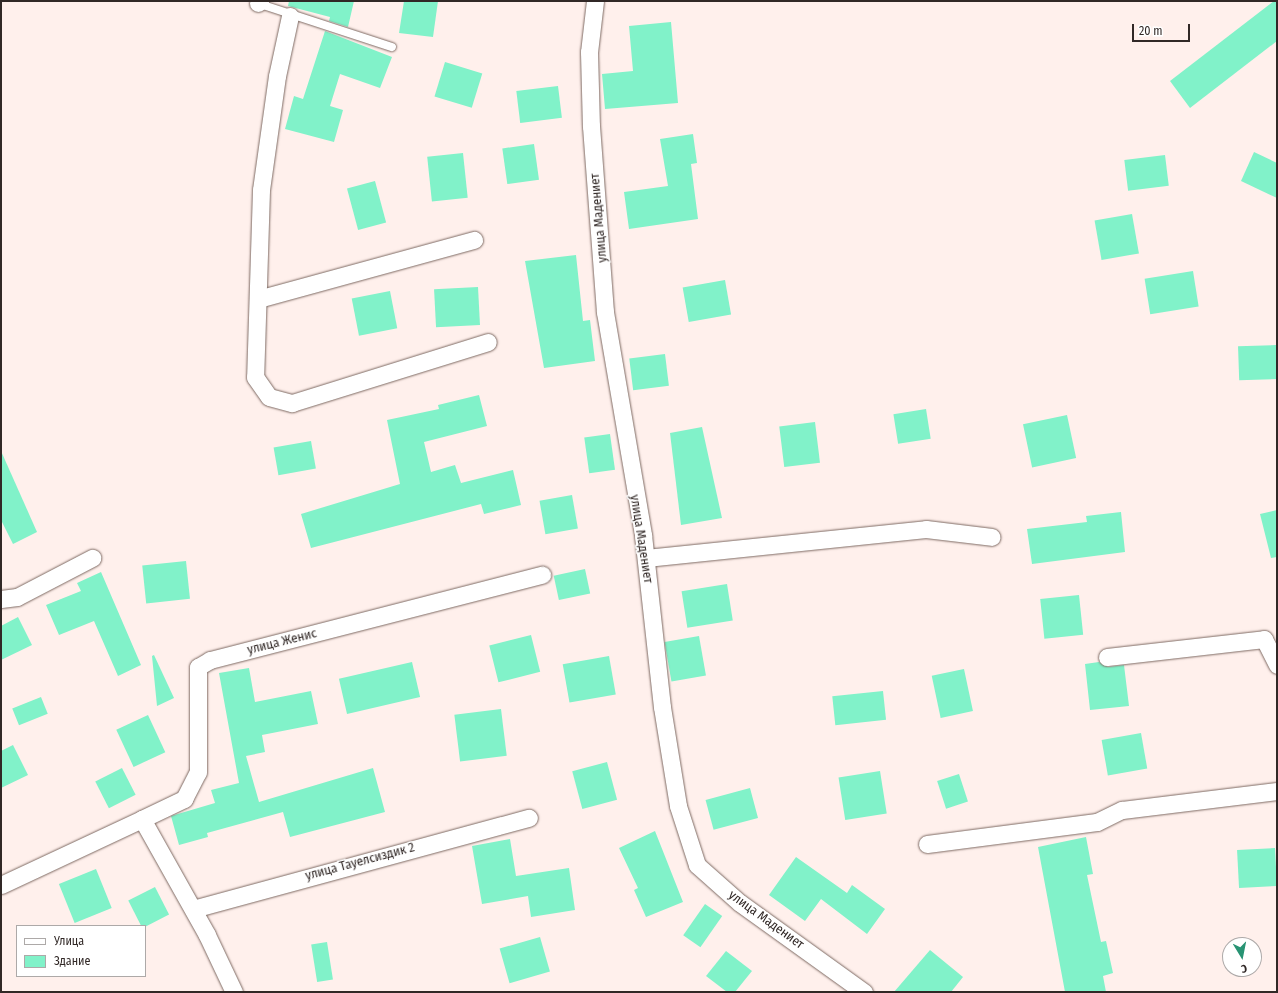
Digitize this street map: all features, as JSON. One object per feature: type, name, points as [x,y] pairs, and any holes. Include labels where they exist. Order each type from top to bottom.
[{"type":"street","name":"улица Мадениет","points":[[595,1],[589,52],[591,126],[605,312],[646,558],[662,707],[678,806],[697,865],[740,903],[864,992]]},
{"type":"street","points":[[290,16],[277,76],[261,190],[255,377],[269,397],[292,403],[488,342]]},
{"type":"street","points":[[258,299],[474,240]]},
{"type":"street","points":[[646,558],[926,529],[992,537]]},
{"type":"street","points":[[1,599],[16,597],[92,558]]},
{"type":"street","name":"улица Женис","points":[[142,819],[184,799],[198,772],[198,667],[210,660],[542,575]]},
{"type":"street","points":[[1107,657],[1264,639],[1277,665]]},
{"type":"street","points":[[928,844],[1096,822],[1122,810],[1277,791]]},
{"type":"street","name":"улица Тауелсиздик 2","points":[[193,909],[529,818]]},
{"type":"street","points":[[1,885],[142,819],[193,909],[234,992]]},
{"type":"lane","points":[[257,2],[290,16],[392,47]]},
{"type":"building","points":[[289,1],[354,1],[348,27],[329,21],[330,17],[288,6]]},
{"type":"building","points":[[404,1],[438,1],[433,37],[399,33]]},
{"type":"building","points":[[1274,1],[1277,1],[1277,41],[1190,108],[1170,81]]},
{"type":"building","points":[[671,22],[678,103],[605,109],[602,74],[633,71],[629,26]]},
{"type":"building","points":[[325,31],[392,57],[380,88],[340,74],[330,106],[343,110],[334,142],[285,129],[294,96],[303,99]]},
{"type":"building","points":[[445,62],[482,73],[472,108],[434,96]]},
{"type":"building","points":[[558,86],[562,118],[520,123],[516,91]]},
{"type":"building","points":[[693,134],[697,163],[691,164],[698,219],[629,229],[624,192],[668,186],[660,139]]},
{"type":"building","points":[[534,144],[539,180],[507,184],[502,148]]},
{"type":"building","points":[[1254,152],[1277,163],[1277,198],[1241,181]]},
{"type":"building","points":[[463,153],[468,198],[432,202],[427,157]]},
{"type":"building","points":[[1165,155],[1169,186],[1128,191],[1124,160]]},
{"type":"building","points":[[375,181],[386,223],[358,230],[347,189]]},
{"type":"building","points":[[1132,214],[1139,253],[1102,260],[1095,221]]},
{"type":"building","points":[[576,255],[583,321],[590,320],[595,361],[544,368],[525,261]]},
{"type":"building","points":[[1193,271],[1199,307],[1150,314],[1145,279]]},
{"type":"building","points":[[725,280],[731,314],[689,322],[683,287]]},
{"type":"building","points":[[478,287],[480,325],[436,327],[434,289]]},
{"type":"building","points":[[390,291],[397,328],[359,336],[352,298]]},
{"type":"building","points":[[1276,345],[1277,379],[1239,380],[1238,346]]},
{"type":"building","points":[[665,354],[669,386],[633,390],[629,358]]},
{"type":"building","points":[[479,395],[487,426],[424,442],[431,472],[455,465],[461,483],[513,470],[521,505],[484,514],[481,504],[311,548],[301,514],[400,484],[387,420],[439,409],[438,405]]},
{"type":"building","points":[[926,409],[931,439],[898,444],[893,414]]},
{"type":"building","points":[[1067,415],[1076,458],[1032,467],[1023,424]]},
{"type":"building","points":[[815,422],[820,463],[784,467],[779,426]]},
{"type":"building","points":[[702,427],[722,518],[681,525],[670,433]]},
{"type":"building","points":[[610,434],[615,470],[589,473],[584,438]]},
{"type":"building","points":[[311,441],[316,469],[278,475],[274,448]]},
{"type":"building","points":[[1,451],[37,532],[13,544],[1,520]]},
{"type":"building","points":[[572,495],[578,528],[545,534],[540,501]]},
{"type":"building","points":[[1277,510],[1277,557],[1271,558],[1260,514]]},
{"type":"building","points":[[1121,512],[1125,552],[1032,564],[1027,529],[1087,522],[1086,516]]},
{"type":"building","points":[[186,561],[190,599],[146,603],[142,566]]},
{"type":"building","points":[[585,569],[590,593],[559,600],[554,576]]},
{"type":"building","points":[[101,572],[141,665],[118,676],[94,621],[59,635],[46,605],[81,591],[77,583]]},
{"type":"building","points":[[727,584],[733,621],[687,628],[682,591]]},
{"type":"building","points":[[1079,595],[1083,635],[1044,639],[1040,599]]},
{"type":"building","points":[[18,617],[32,645],[1,660],[1,626]]},
{"type":"building","points":[[531,635],[540,672],[498,682],[489,645]]},
{"type":"building","points":[[699,636],[706,675],[671,681],[665,642]]},
{"type":"building","points":[[154,655],[174,698],[157,706],[152,656]]},
{"type":"building","points":[[609,656],[616,694],[569,703],[563,664]]},
{"type":"building","points":[[412,662],[420,697],[347,714],[339,679]]},
{"type":"building","points":[[1099,662],[1108,667],[1124,665],[1129,706],[1090,710],[1085,664]]},
{"type":"building","points":[[249,668],[255,702],[311,691],[318,724],[262,735],[265,752],[246,756],[259,802],[373,768],[385,812],[290,837],[283,812],[207,833],[208,837],[179,845],[171,816],[215,803],[211,790],[239,783],[219,673]]},
{"type":"building","points":[[964,669],[973,711],[941,718],[932,676]]},
{"type":"building","points":[[883,691],[886,720],[835,725],[832,696]]},
{"type":"building","points":[[41,697],[48,714],[19,725],[12,709]]},
{"type":"building","points":[[501,709],[507,756],[460,761],[454,715]]},
{"type":"building","points":[[148,715],[165,752],[134,767],[116,730]]},
{"type":"building","points":[[1141,733],[1147,768],[1108,775],[1102,740]]},
{"type":"building","points":[[13,745],[28,775],[1,788],[1,751]]},
{"type":"building","points":[[607,762],[617,800],[582,809],[572,771]]},
{"type":"building","points":[[122,768],[136,795],[109,808],[95,782]]},
{"type":"building","points":[[880,771],[887,813],[845,820],[839,778]]},
{"type":"building","points":[[959,774],[968,802],[946,809],[937,781]]},
{"type":"building","points":[[750,788],[758,818],[714,830],[706,800]]},
{"type":"building","points":[[655,831],[683,902],[646,917],[634,890],[638,888],[619,848]]},
{"type":"building","points":[[1086,837],[1093,874],[1087,875],[1101,942],[1106,941],[1113,973],[1103,976],[1106,992],[1065,992],[1038,847]]},
{"type":"building","points":[[510,839],[516,876],[569,868],[575,910],[531,917],[528,896],[482,904],[472,846]]},
{"type":"building","points":[[1275,848],[1277,886],[1239,888],[1237,850]]},
{"type":"building","points":[[796,857],[847,893],[852,885],[885,909],[867,934],[821,899],[805,921],[769,895]]},
{"type":"building","points":[[96,869],[112,908],[75,923],[59,884]]},
{"type":"building","points":[[155,887],[169,915],[146,926],[146,925],[141,925],[128,901]]},
{"type":"building","points":[[705,904],[722,916],[700,947],[683,935]]},
{"type":"building","points":[[540,937],[550,972],[510,983],[500,949]]},
{"type":"building","points":[[327,942],[333,980],[317,982],[311,945]]},
{"type":"building","points":[[930,950],[963,977],[951,992],[894,992]]},
{"type":"building","points":[[726,951],[752,971],[735,992],[727,992],[706,976]]}]
